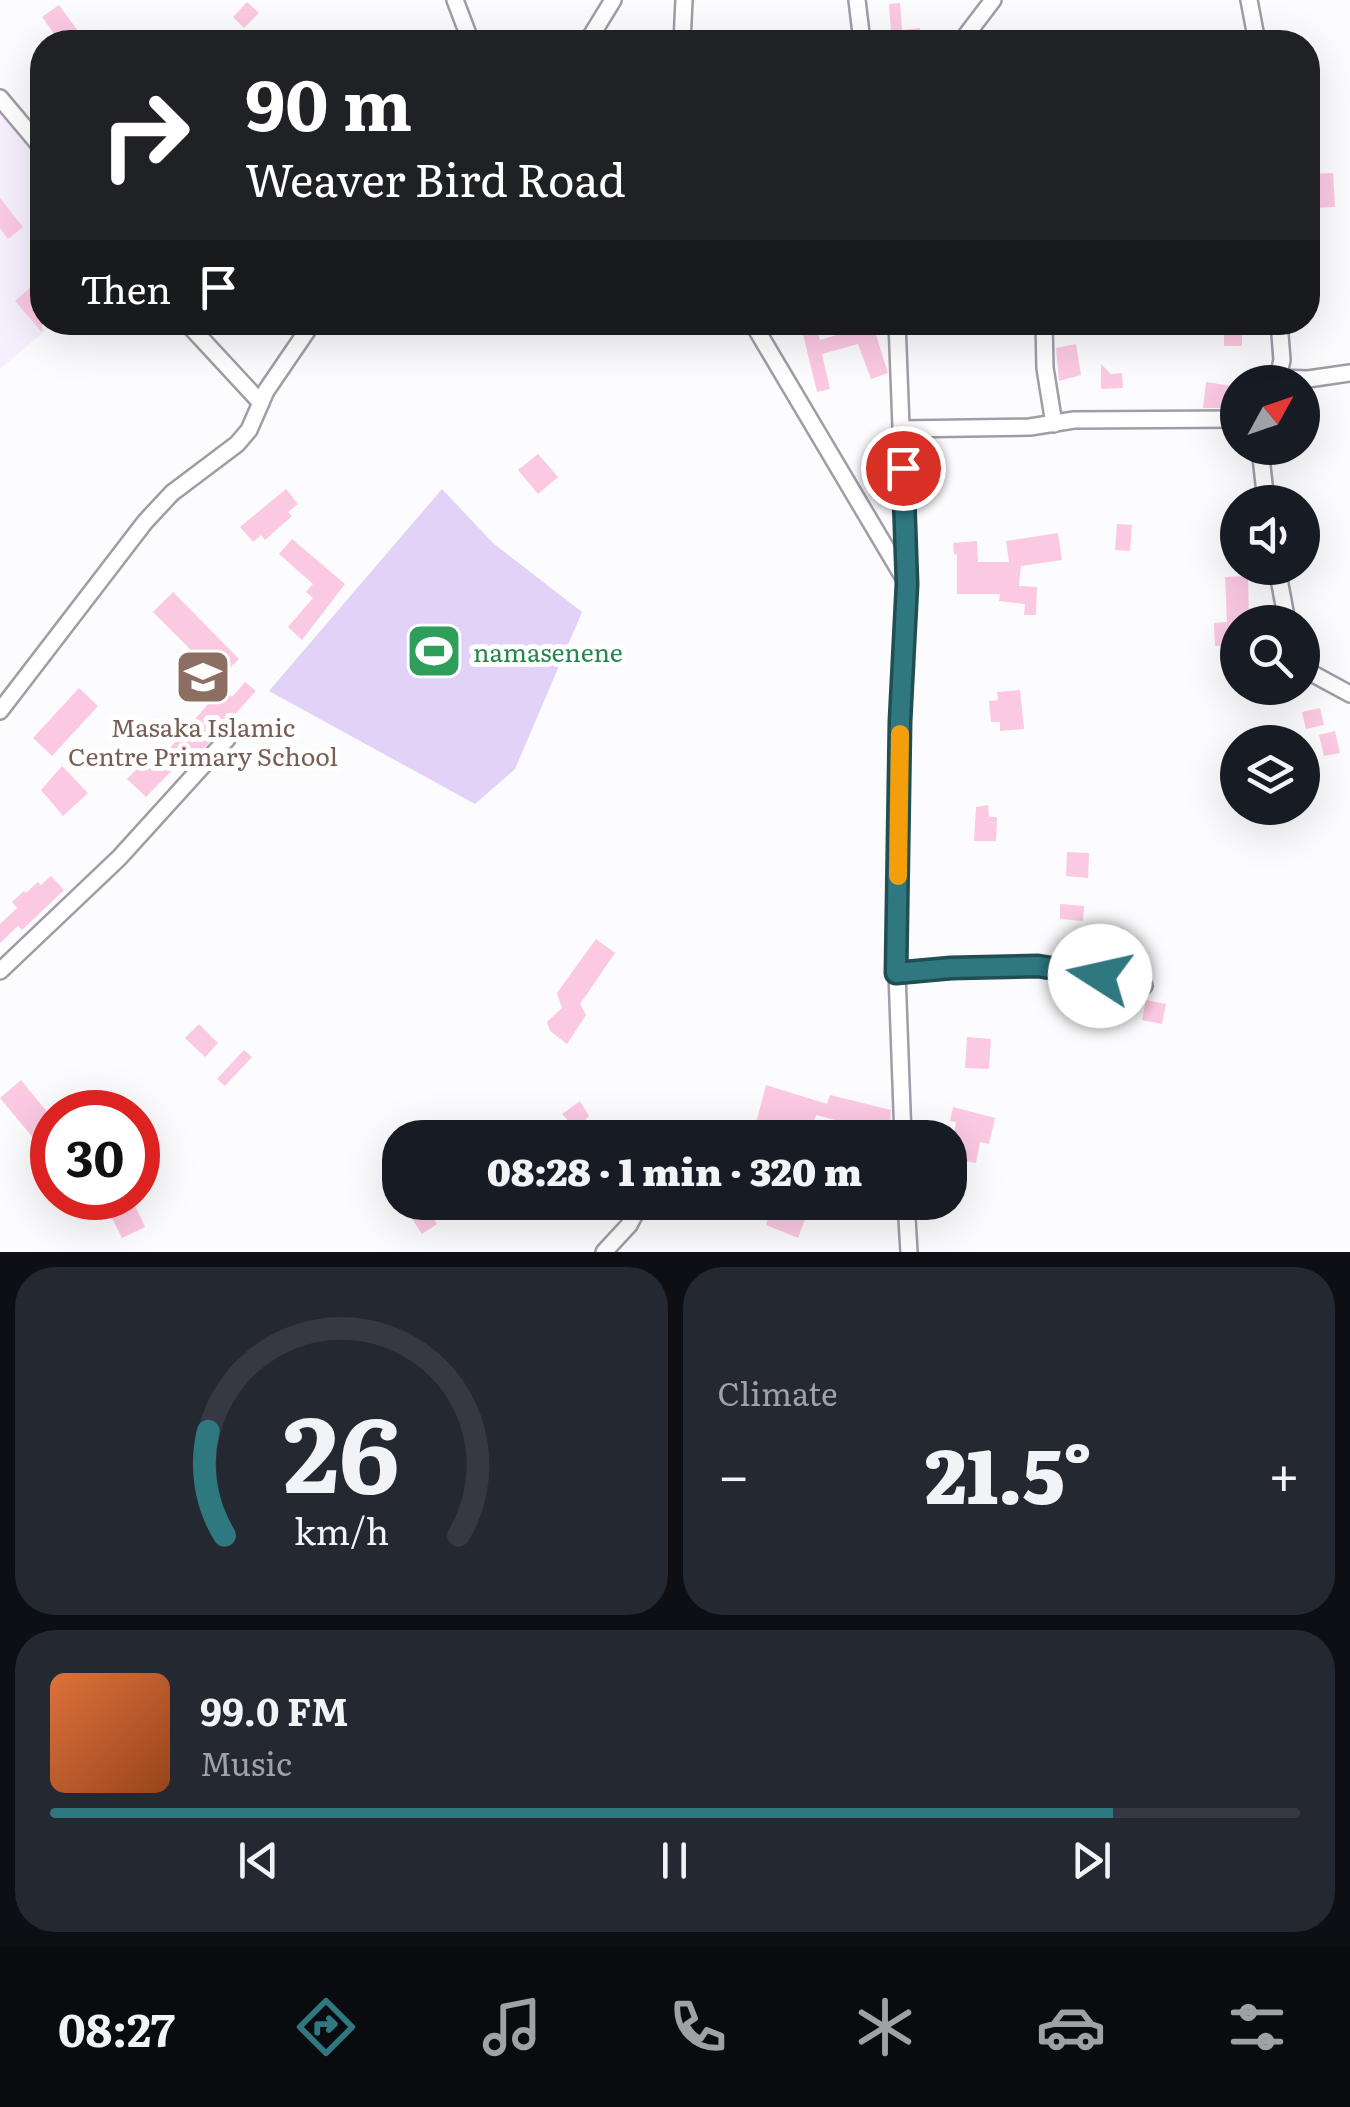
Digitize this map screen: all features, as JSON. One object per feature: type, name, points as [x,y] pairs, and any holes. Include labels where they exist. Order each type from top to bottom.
[{"type":"street","points":[[455,0],[466,30]]},
{"type":"street","points":[[594,30],[613,0]]},
{"type":"street","points":[[683,30],[684,0]]},
{"type":"street","points":[[857,0],[861,30]]},
{"type":"street","points":[[970,30],[993,0]]},
{"type":"street","points":[[1250,0],[1255,30]]},
{"type":"street","points":[[0,98],[30,134]]},
{"type":"street","points":[[198,335],[261,403]]},
{"type":"street","points":[[0,711],[145,522],[172,493],[237,444],[305,335]]},
{"type":"street","points":[[760,335],[907,584]]},
{"type":"street","points":[[897,335],[907,584],[900,721],[896,973],[901,1120]]},
{"type":"street","points":[[1044,335],[1054,424]]},
{"type":"street","points":[[1280,335],[1281,365]]},
{"type":"street","points":[[1320,377],[1350,373]]},
{"type":"street","points":[[901,429],[1030,427],[1091,420],[1220,419]]},
{"type":"street","points":[[1320,678],[1350,694]]},
{"type":"street","points":[[0,971],[119,858],[227,739]]},
{"type":"street","points":[[896,973],[1038,966],[1144,986]]},
{"type":"street","points":[[604,1252],[632,1220]]},
{"type":"street","points":[[907,1220],[909,1252]]},
{"type":"shaded area","points":[[0,113],[30,149],[30,335],[40,335],[0,369]]},
{"type":"shaded area","name":"namasenene","points":[[442,489],[493,543],[582,612],[515,769],[475,804],[269,691]]},
{"type":"building","points":[[247,2],[259,13],[244,28],[233,17]]},
{"type":"building","points":[[900,3],[902,30],[891,30],[889,4]]},
{"type":"building","points":[[59,5],[77,30],[51,30],[42,17]]},
{"type":"building","points":[[1333,173],[1335,207],[1320,208],[1320,174]]},
{"type":"building","points":[[0,198],[23,227],[8,239],[0,228]]},
{"type":"building","points":[[30,288],[30,318],[15,301]]},
{"type":"building","points":[[803,335],[819,335],[820,340],[836,335],[876,335],[888,373],[871,379],[858,344],[822,354],[830,389],[817,392]]},
{"type":"building","points":[[1224,335],[1242,335],[1242,346],[1224,346]]},
{"type":"building","points":[[1076,344],[1081,375],[1059,381],[1056,348]]},
{"type":"building","points":[[1101,364],[1111,374],[1122,373],[1123,388],[1101,389]]},
{"type":"building","points":[[1206,382],[1220,384],[1220,408],[1203,408]]},
{"type":"building","points":[[538,454],[558,477],[538,494],[518,470]]},
{"type":"building","points":[[286,489],[298,504],[288,512],[292,516],[265,540],[261,535],[253,542],[240,527]]},
{"type":"building","points":[[1117,524],[1132,525],[1130,551],[1115,550]]},
{"type":"building","points":[[1058,533],[1062,560],[1021,566],[1019,586],[1037,587],[1036,615],[1024,615],[1025,604],[999,601],[1000,594],[957,594],[957,554],[954,555],[953,543],[977,541],[978,562],[1009,562],[1006,541]]},
{"type":"building","points":[[292,539],[345,584],[302,640],[288,627],[313,598],[306,592],[313,584],[279,554]]},
{"type":"building","points":[[1225,585],[1248,585],[1249,605],[1226,605]]},
{"type":"building","points":[[173,592],[239,659],[219,678],[153,612]]},
{"type":"building","points":[[1214,623],[1220,623],[1220,646],[1215,646]]},
{"type":"building","points":[[245,682],[256,691],[196,757],[190,752],[146,797],[127,779],[162,743],[169,749],[222,688],[232,697]]},
{"type":"building","points":[[79,688],[98,706],[52,756],[33,738]]},
{"type":"building","points":[[1020,690],[1024,729],[1000,731],[1000,722],[991,722],[989,701],[998,700],[997,692]]},
{"type":"building","points":[[1320,708],[1324,725],[1305,725],[1302,712]]},
{"type":"building","points":[[1335,731],[1340,753],[1324,756],[1320,735]]},
{"type":"building","points":[[62,766],[88,793],[63,816],[41,790]]},
{"type":"building","points":[[988,805],[989,817],[997,817],[996,841],[974,841],[976,807]]},
{"type":"building","points":[[1067,852],[1089,853],[1088,878],[1066,876]]},
{"type":"building","points":[[51,876],[64,890],[22,930],[18,926],[0,943],[0,924],[17,908],[12,902]]},
{"type":"building","points":[[1060,904],[1084,906],[1083,921],[1060,919]]},
{"type":"building","points":[[1094,927],[1124,928],[1123,958],[1094,957]]},
{"type":"building","points":[[596,939],[615,953],[580,1004],[586,1015],[567,1044],[550,1031],[547,1022],[562,1008],[557,993]]},
{"type":"building","points":[[1146,1000],[1166,1004],[1162,1024],[1142,1020]]},
{"type":"building","points":[[199,1024],[218,1043],[205,1057],[185,1038]]},
{"type":"building","points":[[967,1037],[991,1039],[989,1069],[965,1068]]},
{"type":"building","points":[[244,1050],[252,1057],[225,1086],[217,1079]]},
{"type":"building","points":[[21,1080],[30,1091],[30,1134],[0,1098]]},
{"type":"building","points":[[766,1085],[827,1104],[830,1095],[891,1110],[890,1120],[835,1120],[816,1115],[814,1120],[757,1120]]},
{"type":"building","points":[[580,1101],[589,1116],[586,1120],[568,1120],[562,1114]]},
{"type":"building","points":[[953,1107],[995,1118],[989,1144],[980,1142],[976,1163],[967,1161],[967,1120],[950,1120]]},
{"type":"building","points":[[113,1220],[142,1220],[145,1227],[122,1238]]},
{"type":"building","points":[[413,1220],[434,1220],[437,1224],[422,1234]]},
{"type":"building","points":[[768,1220],[805,1220],[798,1238],[766,1225]]},
{"type":"slow traffic","points":[[898,876],[900,734]]},
{"type":"place","name":"namasenene","points":[[434,651]]},
{"type":"place","name":"Masaka Islamic Centre Primary School","points":[[203,677]]},
{"type":"route","points":[[903,468],[907,584],[900,721],[896,973],[998,965],[1038,966],[1100,976]]}]
